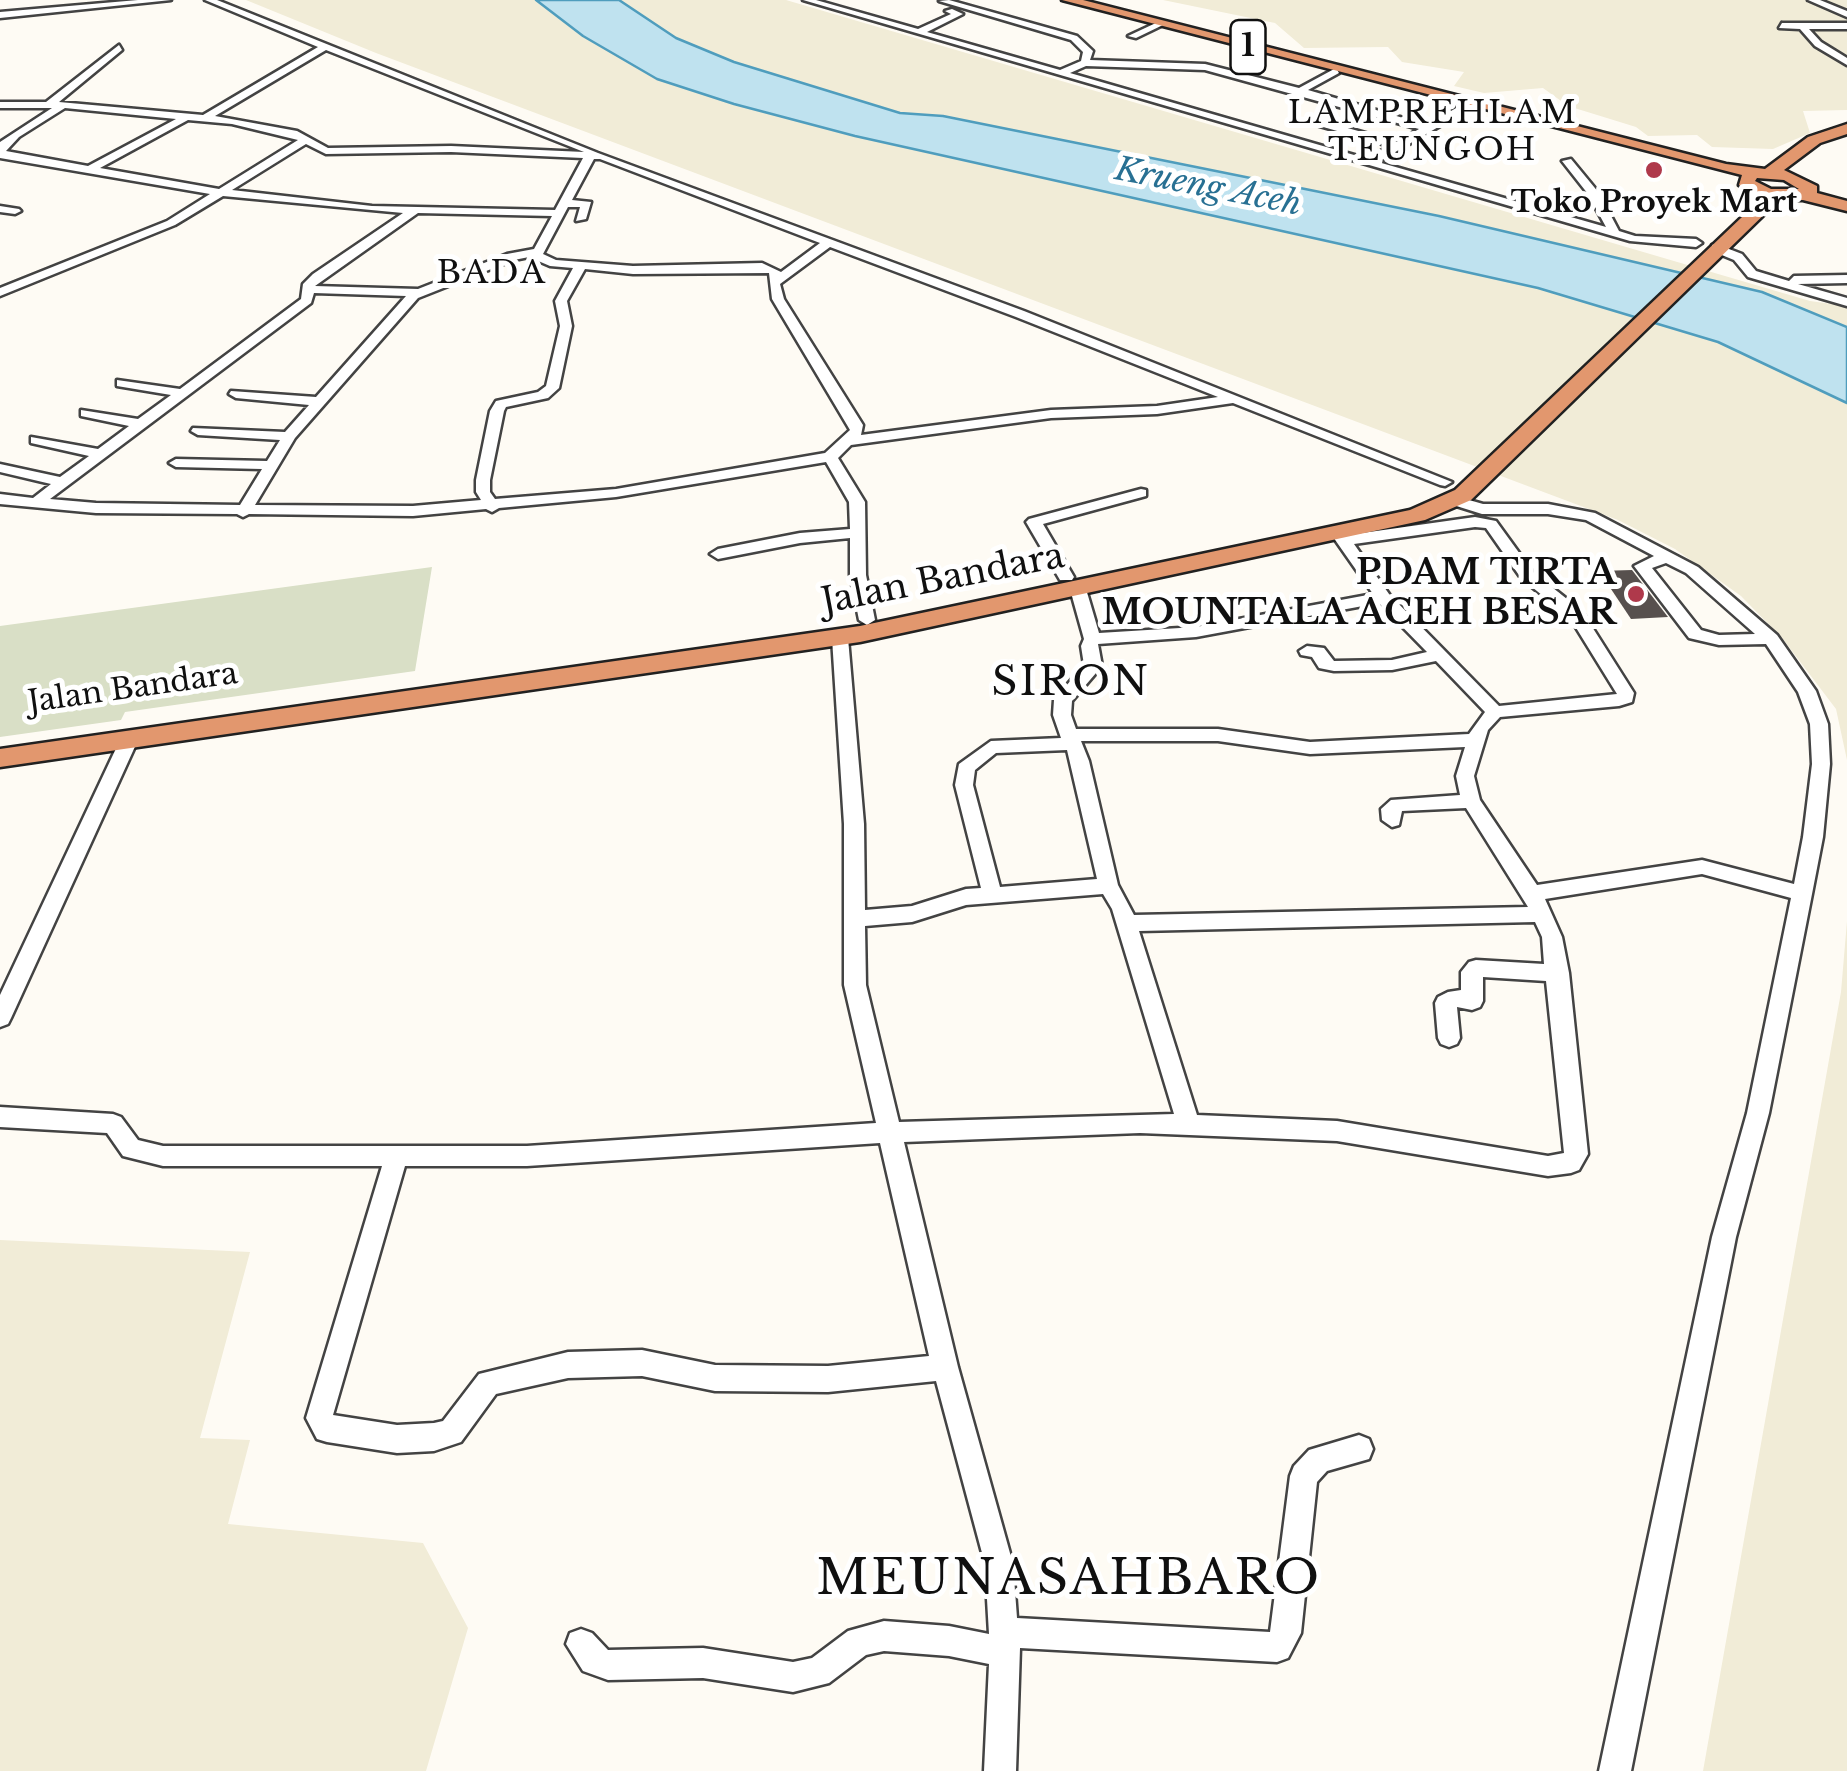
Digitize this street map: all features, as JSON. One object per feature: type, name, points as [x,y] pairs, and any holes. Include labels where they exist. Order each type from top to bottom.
[{"type":"highway","name":"1","points":[[1068,0],[1726,169],[1774,196],[1806,188]]},
{"type":"highway","name":"1","points":[[1428,94],[1688,165],[1728,186],[1806,188]]},
{"type":"highway","name":"Jalan Bandara","points":[[1257,540],[1343,537],[1460,484],[1699,252],[1753,184],[1814,140],[1847,132]]},
{"type":"highway","points":[[1847,132],[1817,150],[1802,169],[1806,188],[1847,203]]},
{"type":"highway","name":"Jalan Bandara","points":[[1699,252],[1774,196]]},
{"type":"highway","name":"Jalan Bandara","points":[[0,758],[840,638],[1257,540],[1404,503],[1460,484]]},
{"type":"highway","name":"Jalan Bandara","points":[[0,741],[867,620],[1072,583]]},
{"type":"street","points":[[0,15],[88,9],[110,1],[167,0]]},
{"type":"street","points":[[0,1117],[113,1124],[130,1149],[163,1156],[621,1151],[891,1132],[1188,1124],[1337,1131],[1548,1166],[1571,1163],[1576,1154],[1552,937],[1537,904],[1471,801],[1465,776],[1474,740],[1496,712],[1619,700],[1626,698],[1625,692],[1576,615],[1526,575],[1496,527],[1460,484],[829,242],[595,157],[209,0]]},
{"type":"street","points":[[807,0],[832,4],[1060,74],[1649,242],[1738,257],[1752,274],[1847,302]]},
{"type":"street","points":[[943,0],[1074,38],[1088,51],[1085,64]]},
{"type":"street","points":[[967,7],[987,0]]},
{"type":"street","points":[[1812,0],[1847,14]]},
{"type":"street","points":[[919,32],[958,14],[949,11]]},
{"type":"street","points":[[1133,36],[1161,24]]},
{"type":"street","points":[[1782,26],[1847,26]]},
{"type":"street","points":[[1804,27],[1818,44],[1847,62]]},
{"type":"street","points":[[205,118],[326,46]]},
{"type":"street","points":[[119,48],[57,105],[2,146],[1,154],[222,192],[414,211],[586,204],[580,219]]},
{"type":"street","points":[[1060,74],[1085,64],[1205,67],[1429,129]]},
{"type":"street","points":[[1173,66],[1175,83]]},
{"type":"street","points":[[1300,91],[1336,71]]},
{"type":"street","points":[[0,105],[57,105],[205,118],[293,132],[326,151],[451,150],[595,157]]},
{"type":"street","points":[[1368,163],[1468,106]]},
{"type":"street","points":[[1325,112],[1317,122],[1400,146]]},
{"type":"street","points":[[91,168],[188,116]]},
{"type":"street","points":[[0,134],[16,135]]},
{"type":"street","points":[[0,292],[171,223],[304,141]]},
{"type":"street","points":[[307,289],[419,293],[511,258],[538,252],[595,157]]},
{"type":"street","points":[[1567,161],[1593,193],[1614,232]]},
{"type":"street","points":[[0,209],[15,211]]},
{"type":"street","points":[[35,503],[307,300],[307,289],[317,277],[414,211]]},
{"type":"street","points":[[775,278],[829,242]]},
{"type":"street","points":[[0,499],[242,512],[492,507],[616,494],[830,457],[857,432],[778,299],[774,271],[762,267],[678,272],[581,266],[532,254]]},
{"type":"street","points":[[492,507],[483,492],[483,480],[497,411],[501,404],[542,395],[552,388],[566,326],[561,302],[581,266]]},
{"type":"street","points":[[1782,282],[1847,280]]},
{"type":"street","points":[[242,512],[290,436],[419,293]]},
{"type":"street","points":[[122,382],[181,393]]},
{"type":"street","points":[[236,394],[320,402]]},
{"type":"street","points":[[848,440],[1021,417],[1102,409],[1157,410],[1234,398]]},
{"type":"street","points":[[86,413],[140,424]]},
{"type":"street","points":[[198,431],[290,436]]},
{"type":"street","points":[[36,440],[100,454]]},
{"type":"street","points":[[830,457],[857,502],[856,533],[867,620]]},
{"type":"street","points":[[176,463],[270,465]]},
{"type":"street","points":[[0,468],[63,482]]},
{"type":"street","points":[[1141,493],[1034,522],[1072,583],[1092,639],[1089,646],[1094,666],[1062,700],[1108,886],[1127,923],[1188,1124]]},
{"type":"street","points":[[1496,712],[1436,656],[1383,597],[1343,537],[1548,509],[1590,516],[1669,556],[1706,581],[1771,639],[1807,691],[1819,724],[1821,764],[1802,894],[1758,1113],[1724,1237],[1615,1771]]},
{"type":"street","points":[[718,554],[800,538],[856,533]]},
{"type":"street","points":[[1669,556],[1642,566],[1695,634],[1720,640],[1771,639]]},
{"type":"street","points":[[1092,639],[1196,632],[1383,597]]},
{"type":"street","points":[[840,638],[854,824],[855,985],[945,1367],[1000,1564],[1004,1642],[1000,1771]]},
{"type":"street","points":[[1307,651],[1318,652],[1325,664],[1334,666],[1392,665],[1436,656]]},
{"type":"street","points":[[992,894],[964,785],[966,768],[991,747],[1070,739],[1218,735],[1310,748],[1474,740]]},
{"type":"street","points":[[0,1018],[130,740]]},
{"type":"street","points":[[1392,820],[1391,809],[1398,805],[1471,801]]},
{"type":"street","points":[[1127,923],[1537,904],[1702,867],[1802,894]]},
{"type":"street","points":[[854,919],[912,914],[949,899],[1108,886]]},
{"type":"street","points":[[1449,1038],[1446,1004],[1456,998],[1472,1001],[1472,972],[1476,968],[1558,973]]},
{"type":"street","points":[[397,1156],[319,1418],[327,1429],[397,1439],[434,1437],[451,1432],[488,1383],[568,1365],[642,1363],[715,1378],[828,1379],[945,1367]]},
{"type":"street","points":[[582,1644],[594,1660],[608,1665],[703,1662],[793,1677],[818,1672],[858,1642],[884,1636],[1277,1648],[1286,1633],[1304,1476],[1319,1460],[1359,1449]]},
{"type":"shaded area","points":[[246,0],[786,0],[1810,301],[1847,306],[1847,760],[1836,709],[1782,638],[1741,596],[1675,549],[1618,520],[376,53]]},
{"type":"shaded area","points":[[1163,0],[1847,0],[1847,110],[1803,111],[1810,133],[1773,149],[1712,147],[1697,135],[1648,136],[1636,127],[1568,106],[1543,88],[1484,93],[1454,86],[1464,72],[1402,62],[1388,47],[1304,48],[1275,23]]},
{"type":"shaded area","points":[[1847,921],[1847,1771],[1703,1771],[1841,992]]},
{"type":"shaded area","points":[[0,1240],[250,1252],[200,1438],[250,1440],[228,1524],[423,1543],[468,1628],[426,1771],[0,1771]]},
{"type":"green space","points":[[432,567],[415,671],[125,712],[121,720],[0,737],[0,626]]},
{"type":"water","name":"Krueng Aceh","points":[[536,0],[619,0],[676,38],[734,62],[900,113],[943,116],[1439,216],[1762,292],[1847,327],[1847,403],[1718,342],[1538,288],[855,136],[734,104],[657,79],[583,36]]},
{"type":"building","name":"PDAM TIRTA MOUNTALA ACEH BESAR","points":[[1632,570],[1668,617],[1631,619],[1599,571]]},
{"type":"place","name":"Toko Proyek Mart","points":[[1654,170]]},
{"type":"place","name":"PDAM TIRTA MOUNTALA ACEH BESAR","points":[[1636,594]]},
{"type":"district","name":"LAMPREHLAM TEUNGOH","points":[[1433,132]]},
{"type":"district","name":"BADA","points":[[492,274]]},
{"type":"district","name":"SIRON","points":[[1071,684]]},
{"type":"district","name":"MEUNASAHBARO","points":[[1069,1580]]}]
